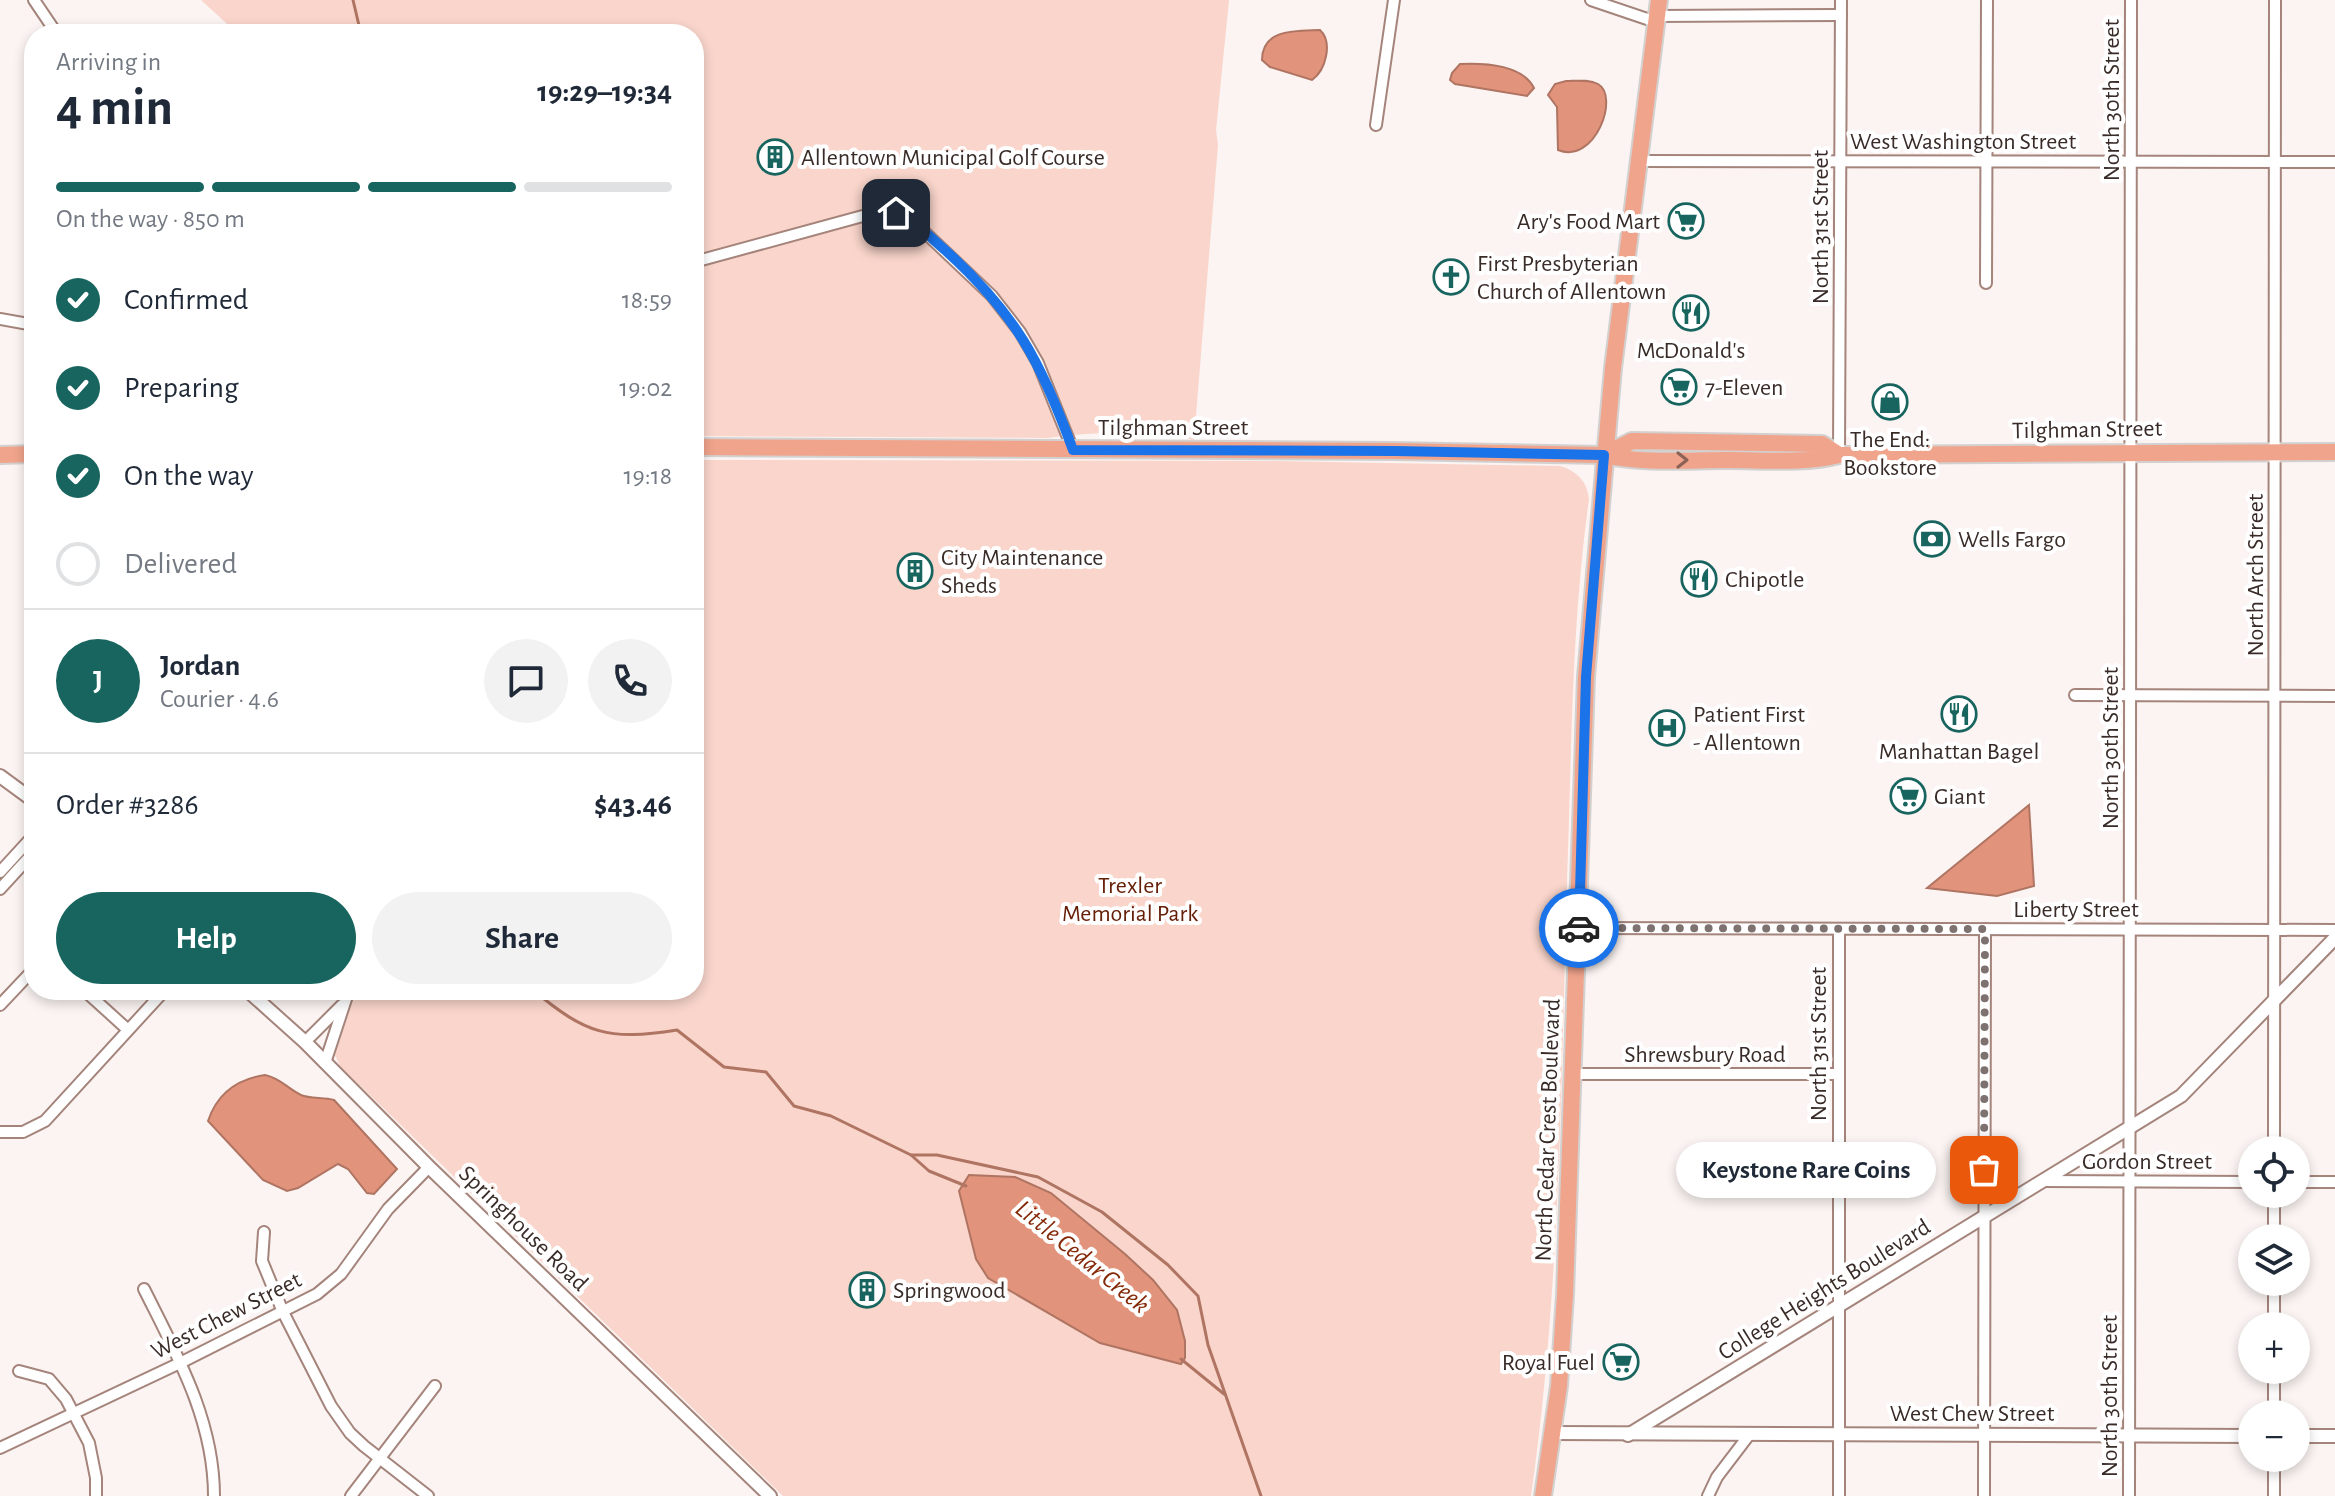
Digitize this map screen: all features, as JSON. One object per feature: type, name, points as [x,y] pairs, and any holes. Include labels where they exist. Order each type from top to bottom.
[{"type":"main road","name":"North Cedar Crest Boulevard","points":[[1543,1496],[1559,1386],[1565,1295],[1586,677],[1604,455],[1657,13]]},
{"type":"main road","name":"Tilghman Street","points":[[704,447],[1395,451],[1604,455],[1630,460],[1819,460],[1839,455],[2335,452]]},
{"type":"main road","points":[[0,455],[24,454]]},
{"type":"street","points":[[34,0],[50,24]]},
{"type":"street","points":[[1376,125],[1394,0]]},
{"type":"street","points":[[1591,0],[1657,13],[1841,15]]},
{"type":"street","name":"North 31st Street","points":[[1839,455],[1841,0]]},
{"type":"street","points":[[1986,283],[1987,0]]},
{"type":"street","name":"North 30th Street","points":[[2129,1496],[2131,0]]},
{"type":"street","name":"North Arch Street","points":[[2274,1136],[2275,0]]},
{"type":"street","name":"West Washington Street","points":[[1638,161],[2335,162]]},
{"type":"street","points":[[704,259],[870,214],[885,212],[906,217],[970,273],[1020,332],[1054,398],[1073,450]]},
{"type":"street","points":[[0,319],[24,323]]},
{"type":"street","points":[[2075,695],[2335,696]]},
{"type":"street","points":[[0,776],[24,794]]},
{"type":"street","points":[[0,872],[24,846]]},
{"type":"street","points":[[0,889],[24,863]]},
{"type":"street","name":"Liberty Street","points":[[1578,928],[2335,930]]},
{"type":"street","name":"North 31st Street","points":[[1839,929],[1839,1496]]},
{"type":"street","points":[[1984,1496],[1985,929]]},
{"type":"street","name":"College Heights Boulevard","points":[[1628,1435],[2181,1096],[2335,938]]},
{"type":"street","points":[[0,1005],[24,980]]},
{"type":"street","points":[[95,1000],[127,1029]]},
{"type":"street","points":[[0,1132],[23,1132],[45,1121],[155,1000]]},
{"type":"street","name":"Springhouse Road","points":[[258,1000],[305,1042],[429,1167],[770,1496]]},
{"type":"street","points":[[325,1063],[345,1000]]},
{"type":"street","points":[[305,1042],[344,1004]]},
{"type":"street","name":"Shrewsbury Road","points":[[1572,1074],[1839,1074]]},
{"type":"street","name":"West Chew Street","points":[[0,1448],[317,1294],[334,1280],[388,1209],[429,1167]]},
{"type":"street","name":"Gordon Street","points":[[2042,1181],[2238,1182]]},
{"type":"street","points":[[2310,1182],[2335,1182]]},
{"type":"street","points":[[264,1232],[262,1261],[283,1312],[341,1421],[364,1446],[428,1496]]},
{"type":"street","points":[[144,1289],[199,1405],[212,1461],[214,1496]]},
{"type":"street","points":[[19,1371],[49,1379],[74,1414],[91,1452],[96,1496]]},
{"type":"street","points":[[351,1496],[435,1386]]},
{"type":"street","points":[[1663,1413],[1672,1426],[1693,1435]]},
{"type":"street","name":"West Chew Street","points":[[1552,1433],[2238,1436]]},
{"type":"street","points":[[1708,1496],[1717,1477],[1749,1435]]},
{"type":"street","points":[[2310,1436],[2335,1436]]},
{"type":"street","points":[[2274,1472],[2274,1496]]},
{"type":"green space","name":"Allentown Municipal Golf Course","points":[[201,0],[1229,0],[1216,130],[1218,145],[1194,440],[1158,434],[1121,433],[1047,438],[704,436],[704,24],[227,24]]},
{"type":"green space","name":"Trexler Memorial Park","points":[[704,460],[1276,461],[1560,466],[1580,478],[1586,487],[1589,499],[1574,659],[1555,1243],[1531,1496],[783,1496],[340,1066],[335,1055],[353,1000],[704,1000]]},
{"type":"water","points":[[1320,30],[1326,41],[1326,56],[1321,70],[1312,80],[1270,67],[1262,60],[1268,42],[1274,37],[1292,31]]},
{"type":"water","points":[[1460,64],[1491,65],[1512,70],[1521,74],[1534,88],[1527,96],[1455,84],[1450,80]]},
{"type":"water","points":[[1566,81],[1598,84],[1604,91],[1606,101],[1605,114],[1593,139],[1583,148],[1571,152],[1558,150],[1557,107],[1548,95],[1555,84]]},
{"type":"water","points":[[2029,805],[2034,886],[1997,896],[1927,888]]},
{"type":"water","points":[[265,1075],[301,1095],[334,1100],[397,1169],[374,1194],[367,1193],[348,1169],[338,1164],[298,1188],[287,1191],[263,1180],[208,1121],[229,1089]]},
{"type":"water","points":[[969,1175],[1015,1177],[1051,1193],[1125,1254],[1153,1280],[1177,1310],[1185,1341],[1185,1358],[1181,1364],[1100,1343],[988,1278],[976,1259],[959,1191]]},
{"type":"waterway","name":"Little Cedar Creek","points":[[353,0],[359,24]]},
{"type":"waterway","name":"Little Cedar Creek","points":[[546,1000],[568,1016],[599,1031],[633,1035],[677,1030],[724,1067],[766,1072],[794,1106],[831,1116],[911,1155],[937,1155],[1038,1177],[1102,1212],[1168,1265],[1198,1296],[1208,1345],[1261,1496]]},
{"type":"waterway","name":"Little Cedar Creek","points":[[911,1155],[929,1171],[966,1186]]},
{"type":"waterway","name":"Little Cedar Creek","points":[[1181,1359],[1224,1394]]},
{"type":"way so far","points":[[1579,928],[1985,929],[1984,1170]]},
{"type":"place","name":"Allentown Municipal Golf Course","points":[[775,157]]},
{"type":"place","name":"Ary's Food Mart","points":[[1686,221]]},
{"type":"place","name":"First Presbyterian Church of Allentown","points":[[1451,277]]},
{"type":"place","name":"McDonald's","points":[[1691,313]]},
{"type":"place","name":"7-Eleven","points":[[1679,387]]},
{"type":"place","name":"The End: Bookstore","points":[[1890,402]]},
{"type":"place","name":"Wells Fargo","points":[[1932,539]]},
{"type":"place","name":"City Maintenance Sheds","points":[[915,571]]},
{"type":"place","name":"Chipotle","points":[[1699,579]]},
{"type":"place","name":"Manhattan Bagel","points":[[1959,714]]},
{"type":"place","name":"Patient First - Allentown","points":[[1667,728]]},
{"type":"place","name":"Giant","points":[[1908,796]]},
{"type":"place","name":"Keystone Rare Coins","points":[[1984,1170]]},
{"type":"place","name":"Springwood","points":[[867,1290]]},
{"type":"place","name":"Royal Fuel","points":[[1621,1362]]},
{"type":"route","points":[[896,213],[915,223],[958,262],[992,296],[1020,332],[1054,398],[1073,450],[1604,455],[1586,677],[1579,928]]}]
